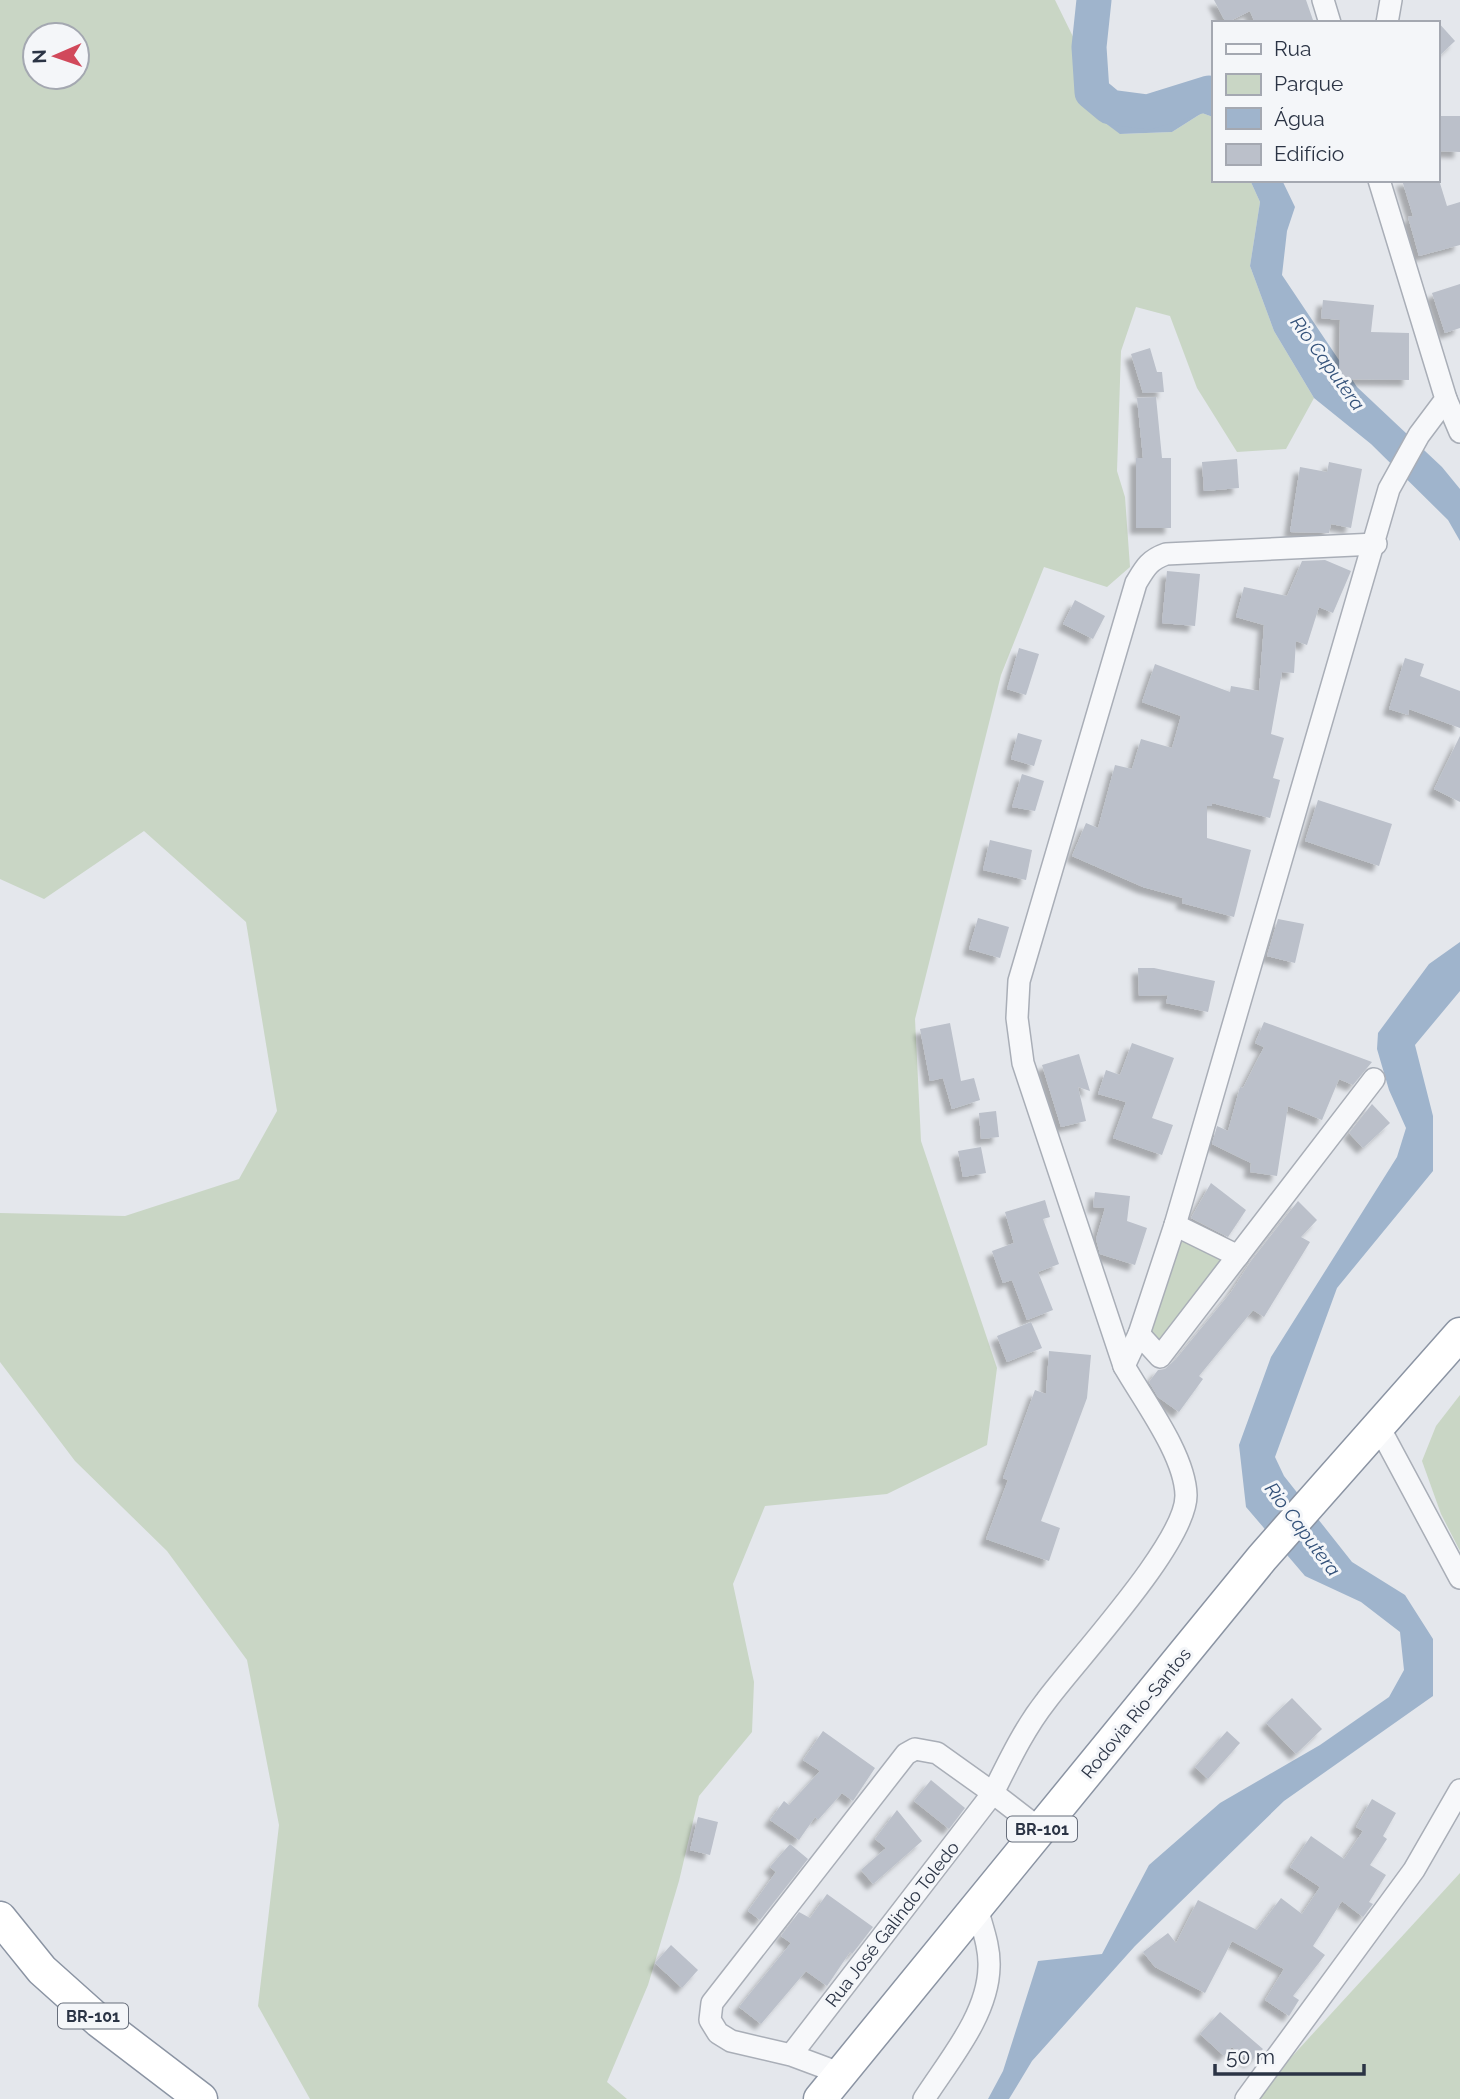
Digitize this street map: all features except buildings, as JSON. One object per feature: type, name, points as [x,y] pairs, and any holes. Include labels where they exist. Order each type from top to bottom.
[{"type":"highway","name":"Rodovia Rio-Santos","points":[[820,2099],[1262,1558],[1342,1464],[1379,1427],[1460,1334]]},
{"type":"highway","name":"BR-101","points":[[0,1918],[51,1979],[99,2021],[201,2099]]},
{"type":"street","points":[[1324,0],[1329,21]]},
{"type":"street","points":[[1387,21],[1391,0]]},
{"type":"street","points":[[1379,182],[1446,399],[1460,432]]},
{"type":"street","points":[[1124,1366],[1139,1334],[1175,1225],[1376,544],[1389,489],[1419,435],[1446,399]]},
{"type":"street","name":"Rua José Galindo Toledo","points":[[791,2055],[993,1793],[1014,1749],[1045,1702],[1148,1571],[1176,1527],[1186,1498],[1180,1467],[1124,1366],[1023,1063],[1017,1018],[1019,981],[1136,583],[1145,566],[1153,559],[1166,554],[1376,544]]},
{"type":"street","points":[[1139,1334],[1160,1357],[1374,1079]]},
{"type":"street","points":[[1175,1225],[1238,1256]]},
{"type":"street","points":[[1379,1427],[1460,1578]]},
{"type":"street","points":[[842,2074],[791,2055],[732,2041],[718,2033],[710,2020],[712,2003],[906,1754],[915,1749],[937,1753],[1041,1830]]},
{"type":"street","points":[[1246,2099],[1415,1870],[1460,1790]]},
{"type":"street","points":[[924,2099],[977,2014],[989,1969],[987,1944],[977,1908]]},
{"type":"green space","points":[[0,0],[1055,0],[1080,51],[1085,108],[1121,134],[1172,132],[1202,113],[1212,117],[1212,182],[1251,182],[1260,202],[1250,266],[1274,331],[1314,398],[1286,449],[1237,452],[1197,388],[1170,316],[1136,307],[1121,351],[1117,471],[1125,497],[1130,567],[1107,587],[1044,567],[1001,675],[915,1019],[921,1141],[997,1368],[987,1445],[887,1494],[765,1506],[733,1584],[754,1682],[752,1732],[699,1796],[679,1881],[648,1985],[607,2082],[627,2099],[310,2099],[258,2006],[279,1825],[247,1660],[167,1551],[75,1461],[0,1362],[0,1213],[125,1216],[239,1179],[277,1111],[246,922],[144,831],[44,899],[0,879]]},
{"type":"green space","points":[[1179,1231],[1230,1257],[1160,1350],[1143,1334]]},
{"type":"green space","points":[[1460,1395],[1460,1551],[1441,1514],[1422,1461],[1436,1426]]},
{"type":"green space","points":[[1460,1873],[1460,2099],[1253,2099]]},
{"type":"water","points":[[1201,80],[1212,83],[1212,117],[1202,113],[1172,132],[1120,134],[1085,108],[1092,92],[1120,103],[1142,97],[1156,99],[1184,90]]},
{"type":"water","points":[[1251,182],[1283,182],[1295,207],[1287,231],[1282,275],[1357,387],[1442,467],[1460,489],[1460,541],[1448,520],[1371,444],[1314,398],[1274,331],[1250,266],[1260,202]]},
{"type":"water","points":[[1460,942],[1460,991],[1415,1045],[1433,1116],[1433,1171],[1337,1288],[1275,1457],[1284,1476],[1352,1562],[1405,1595],[1433,1639],[1433,1696],[1284,1801],[1135,1946],[1032,2061],[1009,2099],[988,2099],[1003,2071],[1038,1961],[1102,1954],[1149,1865],[1220,1803],[1320,1745],[1389,1697],[1404,1670],[1400,1632],[1361,1602],[1305,1576],[1246,1507],[1239,1445],[1271,1357],[1397,1157],[1406,1128],[1389,1090],[1377,1049],[1378,1033],[1429,964]]},
{"type":"waterway","name":"Rio Caputera","points":[[1094,0],[1089,47],[1092,92],[1110,107],[1148,112],[1209,93],[1212,97]]}]
